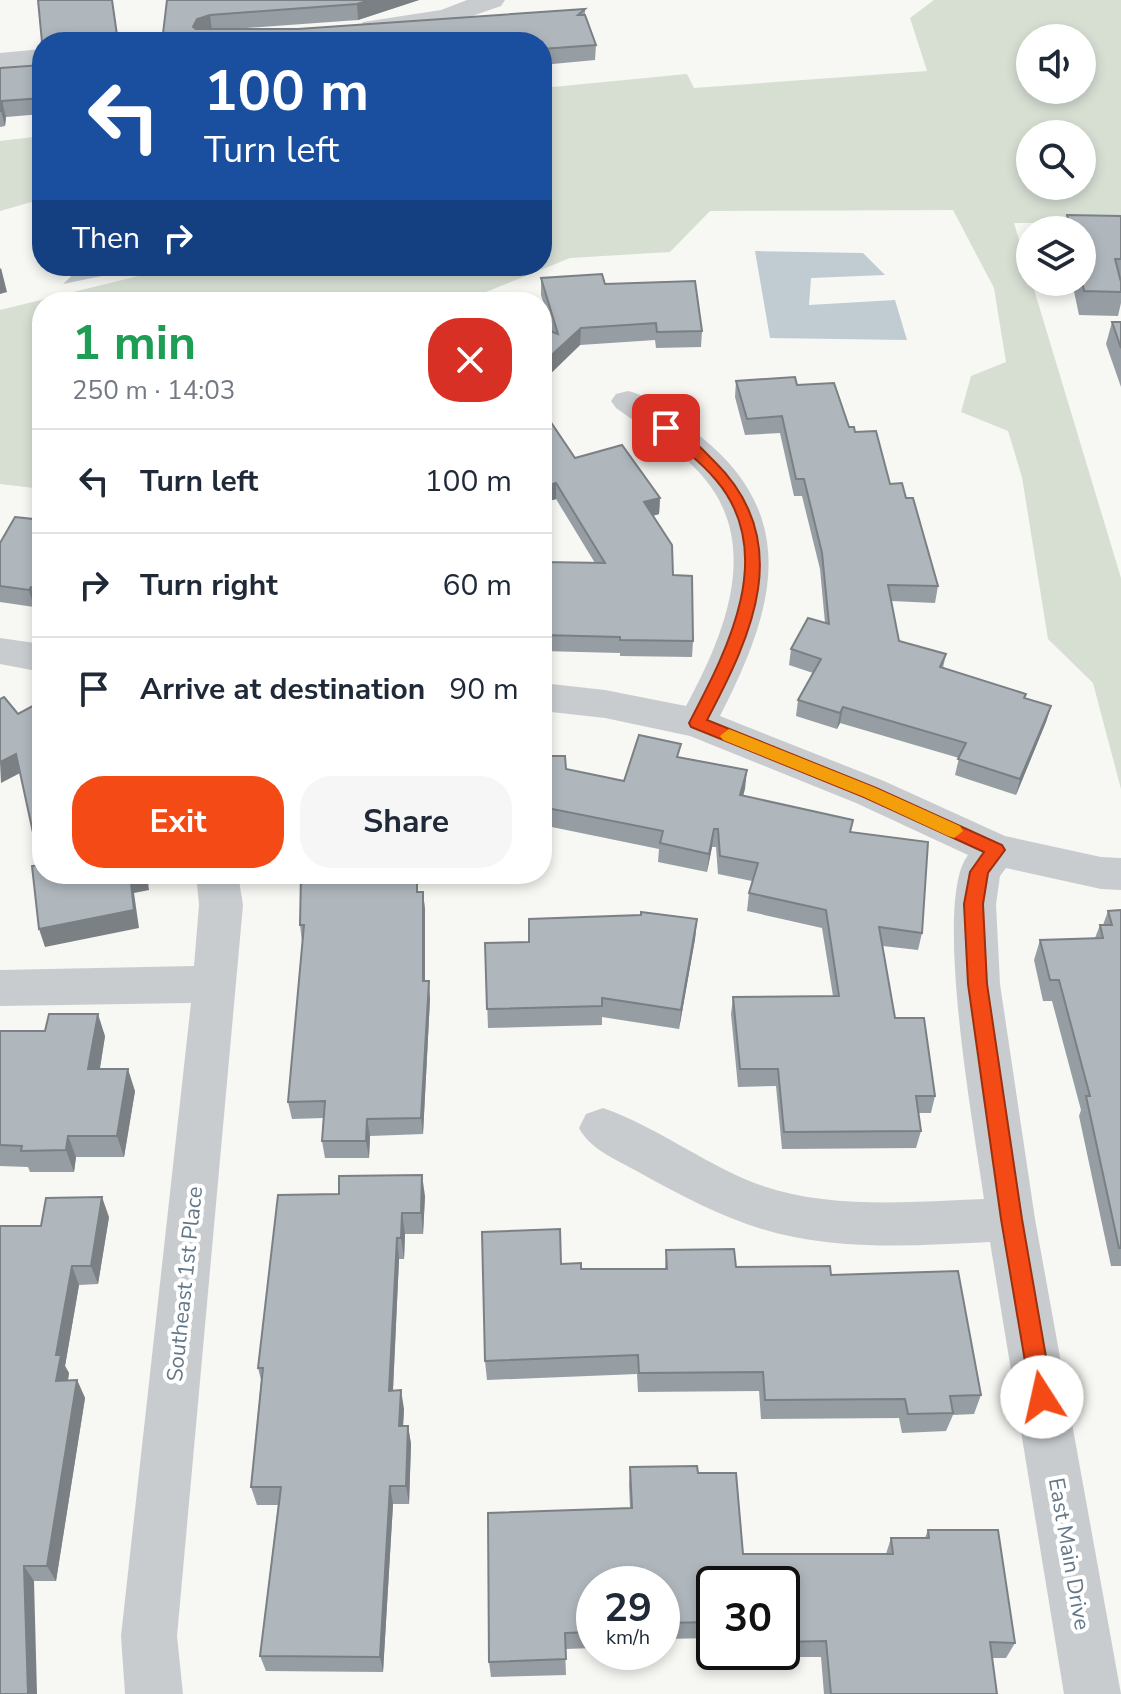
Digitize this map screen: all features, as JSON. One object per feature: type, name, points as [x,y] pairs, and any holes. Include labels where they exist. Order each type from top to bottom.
[{"type":"street","points":[[347,30],[446,17],[492,0]]},
{"type":"street","points":[[0,54],[0,61],[32,58]]},
{"type":"street","points":[[628,401],[691,447],[723,479],[740,507],[750,540],[753,571],[747,615],[732,657],[697,723]]},
{"type":"street","points":[[0,651],[32,656]]},
{"type":"street","points":[[552,698],[605,704],[697,723],[870,792],[996,850],[1101,873],[1121,874]]},
{"type":"street","name":"East Main Drive","points":[[996,850],[979,872],[974,904],[978,984],[1011,1219],[1093,1694]]},
{"type":"street","name":"Southeast 1st Place","points":[[154,1694],[149,1636],[215,984],[221,905],[218,884]]},
{"type":"street","points":[[0,988],[215,984]]},
{"type":"street","points":[[603,1128],[725,1194],[792,1215],[863,1221],[1011,1219]]},
{"type":"shaded area","points":[[934,0],[1121,0],[1121,223],[1096,223],[1096,216],[1016,216],[1014,223],[1016,296],[1036,296],[1121,578],[1121,789],[1093,683],[1048,639],[1022,477],[1008,431],[961,412],[971,376],[1006,362],[994,288],[953,210],[710,211],[670,252],[570,258],[552,265],[552,87],[687,74],[694,88],[927,71],[910,18]]},
{"type":"shaded area","points":[[32,137],[32,202],[0,211],[0,141]]},
{"type":"shaded area","points":[[755,251],[863,253],[885,275],[811,278],[809,305],[895,300],[907,340],[770,338]]},
{"type":"shaded area","points":[[71,276],[102,276],[63,284]]},
{"type":"shaded area","points":[[138,276],[526,276],[486,292],[73,292]]},
{"type":"shaded area","points":[[32,302],[32,488],[0,484],[0,310]]},
{"type":"building","points":[[38,0],[112,0],[117,32],[41,32]]},
{"type":"building","points":[[167,0],[370,0],[357,4],[210,15],[197,19],[193,27],[298,29],[585,9],[578,15],[585,15],[596,45],[552,48],[552,32],[163,32]]},
{"type":"building","points":[[32,66],[32,99],[2,101],[0,111],[0,68]]},
{"type":"building","points":[[1067,215],[1121,216],[1121,259],[1115,259],[1121,292],[1096,291],[1096,216]]},
{"type":"building","points":[[602,274],[605,284],[695,281],[702,331],[657,332],[656,323],[581,328],[552,355],[552,332],[558,334],[552,314],[552,292],[545,292],[541,278]]},
{"type":"building","points":[[1112,322],[1121,322],[1121,348]]},
{"type":"building","points":[[795,377],[797,385],[834,383],[849,427],[854,427],[855,432],[876,431],[890,484],[902,483],[906,498],[913,498],[938,586],[888,585],[899,641],[946,654],[940,667],[1026,694],[1024,698],[1051,706],[1020,779],[958,759],[966,743],[843,707],[840,713],[798,700],[821,659],[791,649],[808,618],[829,624],[822,553],[804,479],[796,479],[782,416],[747,419],[736,381]]},
{"type":"building","points":[[552,424],[575,458],[622,445],[660,498],[644,502],[672,545],[673,575],[692,576],[693,641],[552,635],[552,562],[605,563],[556,483],[552,484]]},
{"type":"building","points":[[15,517],[32,519],[32,587],[29,590],[0,586],[0,543]]},
{"type":"building","points":[[4,697],[18,714],[32,706],[32,828],[16,754],[0,762],[0,699]]},
{"type":"building","points":[[639,735],[681,744],[677,757],[747,770],[740,795],[853,820],[850,832],[928,842],[922,933],[879,927],[895,1018],[924,1018],[935,1096],[916,1096],[921,1131],[784,1132],[778,1069],[740,1069],[733,997],[839,996],[826,910],[749,893],[758,863],[720,856],[718,829],[714,829],[709,854],[660,843],[663,831],[552,809],[552,756],[565,756],[566,769],[624,781]]},
{"type":"building","points":[[34,884],[131,884],[134,910],[39,929]]},
{"type":"building","points":[[301,884],[417,884],[417,892],[423,892],[423,981],[429,981],[421,1118],[367,1119],[366,1141],[322,1141],[325,1101],[288,1102],[304,925],[300,925]]},
{"type":"building","points":[[1121,910],[1119,1248],[1086,1096],[1090,1096],[1059,980],[1050,980],[1040,940],[1103,938],[1100,925],[1112,925],[1108,911]]},
{"type":"building","points":[[641,912],[697,919],[681,1010],[602,998],[602,1006],[487,1009],[485,943],[529,942],[529,919],[641,915]]},
{"type":"building","points":[[49,1014],[98,1014],[88,1069],[128,1069],[117,1136],[68,1136],[66,1150],[21,1151],[22,1146],[0,1145],[0,1031],[45,1031]]},
{"type":"building","points":[[422,1175],[421,1213],[402,1213],[401,1238],[397,1238],[389,1391],[401,1390],[399,1426],[408,1426],[406,1486],[390,1486],[380,1657],[260,1656],[281,1487],[251,1487],[263,1368],[258,1368],[278,1195],[339,1194],[339,1176]]},
{"type":"building","points":[[102,1197],[91,1266],[72,1266],[56,1355],[61,1355],[56,1381],[77,1380],[47,1566],[24,1566],[28,1694],[0,1694],[0,1226],[41,1226],[46,1198]]},
{"type":"building","points":[[560,1229],[561,1264],[581,1263],[581,1269],[667,1269],[666,1250],[734,1249],[736,1267],[830,1266],[831,1275],[958,1271],[981,1395],[950,1396],[953,1413],[908,1414],[905,1399],[765,1400],[763,1372],[639,1373],[638,1355],[485,1361],[482,1232]]},
{"type":"building","points":[[697,1466],[698,1473],[736,1473],[743,1554],[893,1554],[891,1538],[929,1538],[928,1530],[998,1530],[1015,1643],[990,1642],[997,1694],[831,1694],[826,1641],[800,1642],[800,1566],[696,1566],[696,1622],[680,1623],[680,1566],[576,1566],[576,1633],[565,1633],[566,1659],[489,1662],[488,1513],[632,1508],[630,1467]]},
{"type":"slow traffic","points":[[729,736],[870,792],[954,831]]},
{"type":"route","points":[[666,428],[691,447],[723,479],[740,507],[750,540],[753,571],[747,615],[732,657],[697,723],[870,792],[996,850],[979,872],[974,904],[978,984],[1011,1219],[1042,1397]]}]
